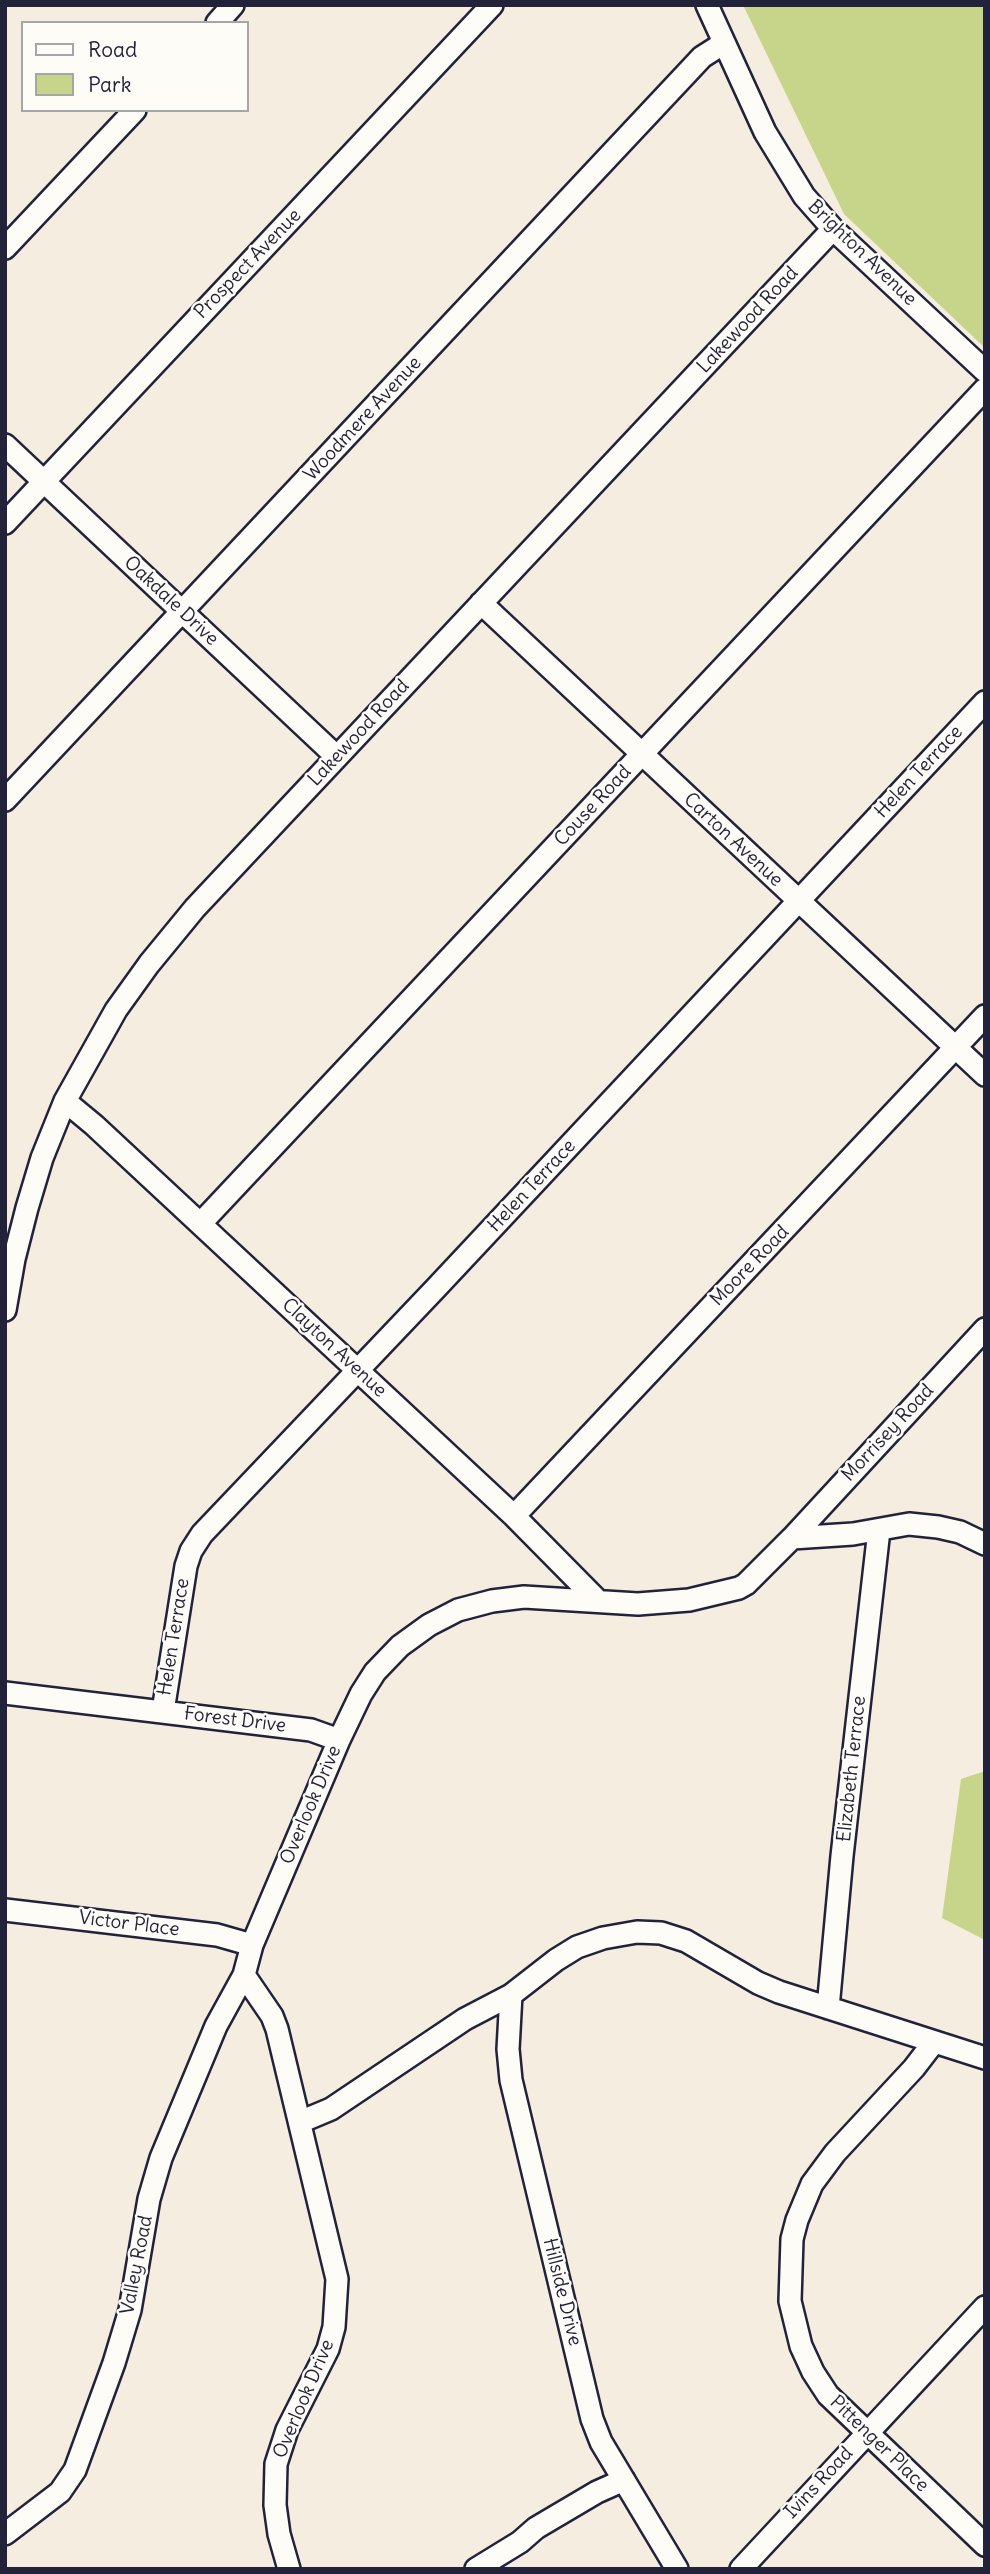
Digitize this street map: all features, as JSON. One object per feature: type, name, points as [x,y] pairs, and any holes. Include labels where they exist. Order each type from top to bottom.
[{"type":"street","points":[[219,21],[233,5]]},
{"type":"street","name":"Prospect Avenue","points":[[5,523],[492,5]]},
{"type":"street","name":"Brighton Avenue","points":[[707,5],[765,132],[804,196],[833,229],[985,371]]},
{"type":"street","name":"Woodmere Avenue","points":[[5,800],[702,57],[724,43]]},
{"type":"street","points":[[5,248],[133,112]]},
{"type":"street","name":"Lakewood Road","points":[[5,1310],[9,1261],[42,1158],[65,1101],[116,1010],[149,964],[195,908],[833,229]]},
{"type":"street","name":"Couse Road","points":[[201,1223],[985,389]]},
{"type":"street","name":"Oakdale Drive","points":[[5,445],[337,757]]},
{"type":"street","name":"Carton Avenue","points":[[481,603],[985,1075]]},
{"type":"street","name":"Helen Terrace","points":[[163,1711],[186,1566],[191,1551],[202,1534],[985,702]]},
{"type":"street","name":"Moore Road","points":[[514,1516],[985,1016]]},
{"type":"street","name":"Clayton Avenue","points":[[65,1101],[201,1223],[514,1516],[597,1600]]},
{"type":"street","name":"Morrisey Road","points":[[792,1538],[985,1329]]},
{"type":"street","points":[[792,1538],[879,1530],[909,1524],[960,1532],[985,1544]]},
{"type":"street","name":"Elizabeth Terrace","points":[[828,2008],[842,1856],[879,1530]]},
{"type":"street","name":"Overlook Drive","points":[[289,2569],[279,2534],[275,2505],[276,2464],[288,2431],[328,2349],[334,2327],[337,2293],[334,2266],[272,2016],[244,1975],[252,1945],[361,1694],[375,1672],[400,1646],[429,1625],[458,1611],[492,1601],[524,1597],[638,1604],[688,1600],[746,1584],[792,1538]]},
{"type":"street","name":"Forest Drive","points":[[5,1693],[311,1730],[339,1740]]},
{"type":"street","name":"Victor Place","points":[[5,1910],[217,1935],[252,1945]]},
{"type":"street","points":[[300,2122],[331,2109],[465,2019],[510,1995],[577,1947],[603,1938],[638,1932],[661,1933],[687,1941],[758,1983],[985,2058]]},
{"type":"street","name":"Valley Road","points":[[5,2534],[60,2492],[75,2470],[130,2310],[149,2199],[161,2158],[216,2026],[244,1975]]},
{"type":"street","name":"Hillside Drive","points":[[510,1995],[508,2049],[511,2080],[592,2418],[601,2442],[677,2569]]},
{"type":"street","name":"Pittenger Place","points":[[934,2042],[915,2068],[821,2171],[803,2202],[792,2239],[790,2301],[801,2346],[828,2395],[985,2545]]},
{"type":"street","name":"Ivins Road","points":[[741,2569],[985,2307]]},
{"type":"street","points":[[475,2569],[520,2542],[536,2528],[597,2492],[624,2480]]},
{"type":"green space","points":[[743,5],[985,5],[985,348],[844,214]]},
{"type":"green space","points":[[985,1771],[985,1940],[942,1918],[961,1779]]}]
